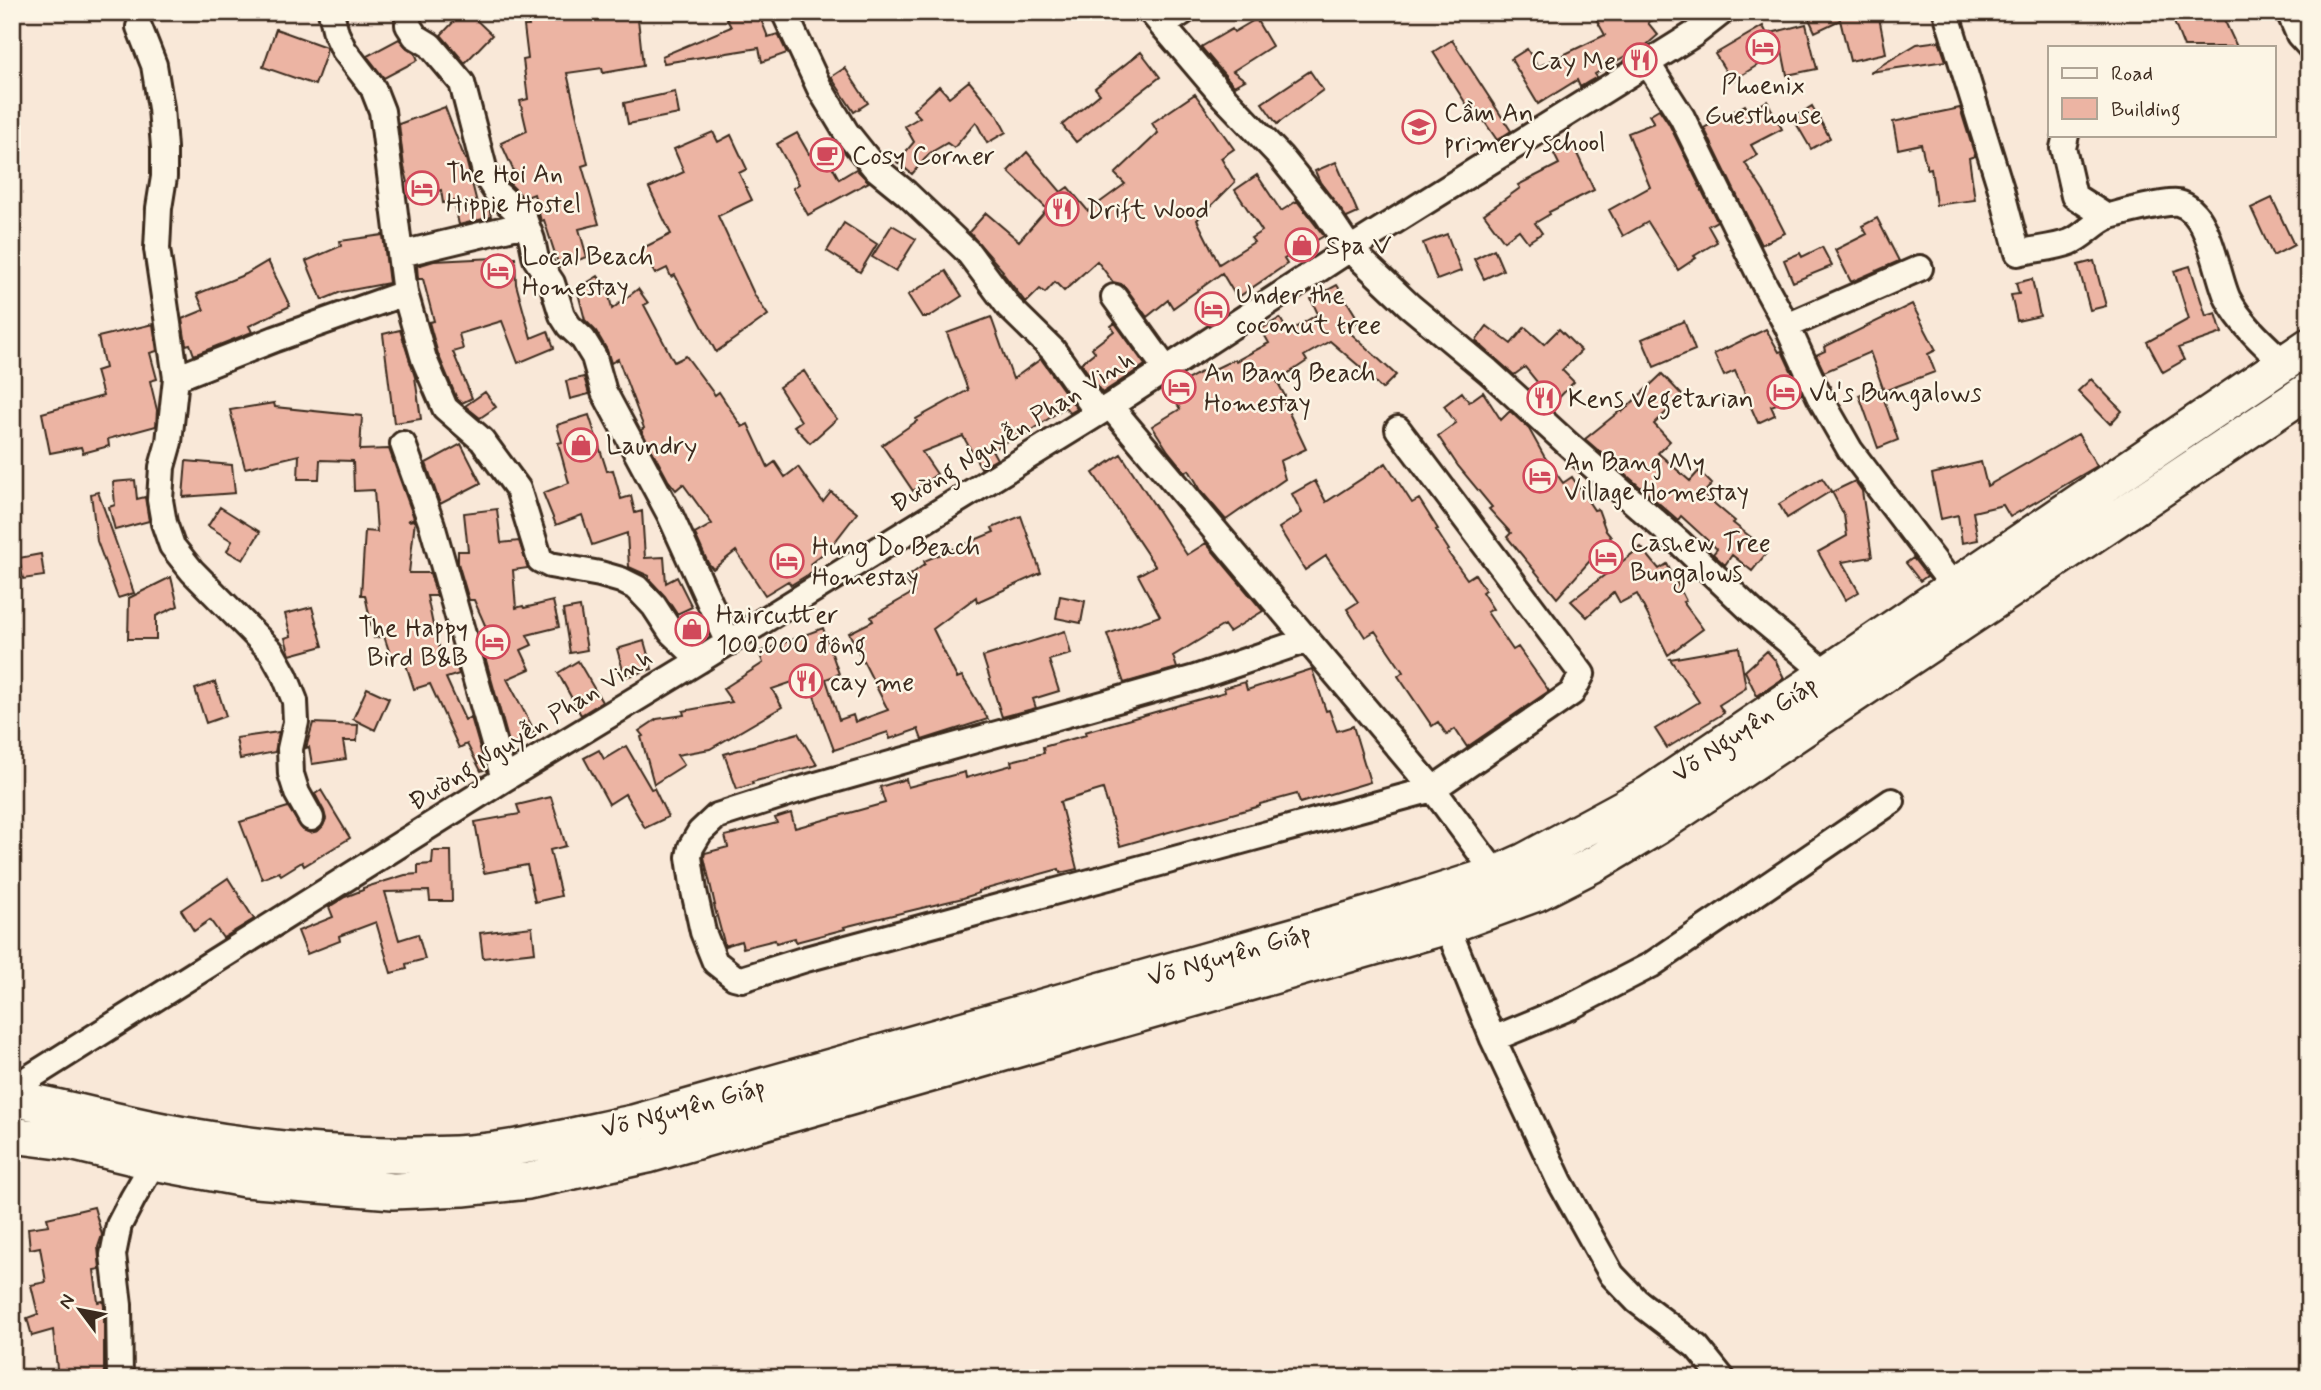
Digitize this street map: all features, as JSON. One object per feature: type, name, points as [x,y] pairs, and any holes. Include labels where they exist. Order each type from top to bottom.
[{"type":"main road","name":"Võ Nguyên Giáp","points":[[12,1135],[75,1143],[244,1180],[393,1191],[463,1188],[528,1181],[661,1151],[1447,926],[1502,889],[1525,861],[1649,794],[2296,355]]},
{"type":"main road","name":"Võ Nguyên Giáp","points":[[13,1098],[184,1135],[257,1146],[393,1154],[456,1154],[536,1143],[646,1119],[1371,914],[1502,889],[1537,893],[1658,827],[2309,390]]},
{"type":"street","points":[[331,12],[344,50],[373,88],[382,111],[404,293],[424,359],[445,408],[482,440],[518,489],[540,561],[621,580],[637,588],[654,606],[671,632],[700,660]]},
{"type":"street","points":[[408,12],[408,25],[415,36],[430,45],[462,82],[486,176],[497,193],[524,218],[536,259],[552,283],[562,315],[583,339],[594,357],[604,392],[670,515],[728,643]]},
{"type":"street","points":[[784,12],[820,89],[846,132],[874,167],[906,193],[968,252],[1009,307],[1053,350],[1307,640],[1433,789],[1502,889]]},
{"type":"street","points":[[1184,12],[1156,19],[1220,93],[1280,156],[1326,213],[1350,249],[1410,306],[1488,371],[1678,541],[1755,614],[1826,673]]},
{"type":"street","name":"Đường Nguyễn Phan Vinh","points":[[13,1098],[29,1078],[504,779],[1104,410],[1350,249],[1648,64],[1722,12]]},
{"type":"street","points":[[1946,12],[2001,188],[2018,253],[2071,242],[2085,230],[2108,217],[2171,203],[2185,205],[2199,218],[2234,310],[2244,323],[2296,355]]},
{"type":"street","points":[[2289,12],[2300,35],[2309,46]]},
{"type":"street","points":[[139,27],[154,65],[161,108],[164,177],[159,208],[158,248],[176,378],[169,442],[162,467],[160,500],[164,523],[172,546],[179,555],[271,651],[285,676],[295,701],[296,722],[290,749],[291,774],[297,793],[311,818]]},
{"type":"street","points":[[1648,64],[1682,117],[1787,326],[1819,396],[1850,450],[1954,587]]},
{"type":"street","points":[[2066,136],[2063,148],[2074,195],[2108,217]]},
{"type":"street","points":[[401,254],[526,224]]},
{"type":"street","points":[[1787,326],[1920,268]]},
{"type":"street","points":[[176,378],[404,293]]},
{"type":"street","points":[[1114,297],[1166,369]]},
{"type":"street","points":[[1307,640],[1195,678],[795,791],[717,816],[700,832],[691,847],[689,857],[703,932],[715,962],[734,977],[742,979],[806,959],[1433,789],[1572,693],[1582,674],[1398,429]]},
{"type":"street","points":[[403,444],[432,525],[504,779]]},
{"type":"street","points":[[1493,1039],[1570,1007],[1651,965],[1892,801]]},
{"type":"street","points":[[1447,926],[1493,1039],[1560,1182],[1612,1275],[1637,1301],[1698,1347],[1722,1378]]},
{"type":"street","points":[[120,1378],[119,1305],[113,1255],[120,1225],[132,1198],[154,1162]]},
{"type":"building","points":[[463,12],[468,12],[492,35],[465,63],[441,35]]},
{"type":"building","points":[[526,12],[564,12],[565,20],[574,20],[637,12],[643,66],[603,73],[602,68],[567,73],[588,164],[582,166],[599,224],[579,229],[587,257],[559,266],[544,220],[541,221],[534,194],[524,198],[506,180],[516,176],[501,143],[527,131],[520,101],[528,99],[523,60],[528,59],[524,26],[529,26]]},
{"type":"building","points":[[723,12],[758,12],[768,37],[778,34],[787,53],[762,62],[759,48],[664,63],[662,56],[731,27]]},
{"type":"building","points":[[1592,12],[1663,12],[1648,23],[1658,35],[1643,48],[1642,46],[1595,74],[1597,77],[1580,87],[1577,80],[1538,104],[1511,59],[1527,49],[1538,67],[1605,35]]},
{"type":"building","points":[[1806,12],[1878,12],[1886,53],[1850,61],[1840,20],[1815,32]]},
{"type":"building","points":[[2182,12],[2213,12],[2215,18],[2222,15],[2237,46],[2184,46],[2172,17]]},
{"type":"building","points":[[1256,19],[1272,46],[1233,71],[1245,80],[1234,86],[1201,47]]},
{"type":"building","points":[[1806,24],[1817,69],[1787,75],[1782,50],[1732,81],[1715,54],[1763,26],[1767,34]]},
{"type":"building","points":[[276,29],[326,47],[315,85],[263,67]]},
{"type":"building","points":[[399,39],[415,53],[418,60],[384,78],[367,56]]},
{"type":"building","points":[[1452,40],[1511,131],[1497,140],[1482,118],[1477,121],[1433,52]]},
{"type":"building","points":[[1939,41],[1946,61],[1870,72],[1917,44]]},
{"type":"building","points":[[1141,52],[1160,77],[1076,142],[1062,125],[1100,94],[1095,88]]},
{"type":"building","points":[[845,68],[868,103],[854,112],[831,77]]},
{"type":"building","points":[[1310,71],[1323,90],[1277,124],[1262,103]]},
{"type":"building","points":[[969,81],[997,115],[1006,132],[987,143],[976,122],[954,148],[947,143],[930,153],[912,174],[897,162],[914,142],[905,126],[920,117],[913,110],[939,86],[949,97]]},
{"type":"building","points":[[675,92],[679,114],[628,124],[624,103]]},
{"type":"building","points":[[1195,94],[1234,149],[1221,158],[1235,182],[1197,220],[1219,264],[1254,242],[1251,238],[1262,231],[1235,190],[1257,175],[1281,211],[1297,201],[1324,236],[1284,259],[1287,264],[1237,298],[1222,273],[1173,308],[1168,300],[1147,317],[1126,288],[1113,282],[1097,261],[1064,291],[1055,282],[1045,293],[1040,289],[1026,303],[969,232],[986,213],[1019,241],[1047,209],[1008,171],[1027,152],[1061,192],[1068,187],[1088,211],[1125,184],[1115,174],[1158,133],[1152,123]]},
{"type":"building","points":[[1767,101],[1782,129],[1751,145],[1757,155],[1745,163],[1764,192],[1785,233],[1761,245],[1704,128],[1745,105],[1749,111]]},
{"type":"building","points":[[1812,106],[1830,138],[1811,149],[1793,118]]},
{"type":"building","points":[[445,107],[466,159],[477,203],[485,202],[489,206],[491,217],[459,225],[454,201],[443,203],[441,190],[412,198],[404,167],[399,124]]},
{"type":"building","points":[[1960,108],[1975,156],[1969,158],[1975,200],[1936,205],[1931,168],[1927,169],[1921,144],[1898,149],[1893,122]]},
{"type":"building","points":[[1659,109],[1717,221],[1708,226],[1717,242],[1678,270],[1648,222],[1623,236],[1609,210],[1650,187],[1628,133],[1654,123],[1649,115]]},
{"type":"building","points":[[713,132],[718,142],[731,135],[747,169],[739,173],[752,200],[718,216],[755,296],[768,315],[716,352],[675,275],[671,277],[667,268],[655,274],[641,249],[671,234],[649,188],[684,172],[674,149]]},
{"type":"building","points":[[797,133],[809,154],[821,146],[839,179],[856,169],[869,182],[808,215],[793,188],[799,184],[777,144]]},
{"type":"building","points":[[1573,145],[1594,190],[1549,212],[1550,214],[1535,223],[1542,233],[1528,242],[1519,230],[1504,241],[1484,214],[1520,188],[1518,185],[1559,164],[1554,154]]},
{"type":"building","points":[[1336,162],[1358,213],[1347,218],[1315,171]]},
{"type":"building","points":[[2272,198],[2294,245],[2273,256],[2251,208]]},
{"type":"building","points":[[1877,218],[1899,261],[1851,282],[1835,250],[1867,234],[1862,226]]},
{"type":"building","points":[[844,223],[877,244],[860,272],[827,251]]},
{"type":"building","points":[[892,225],[916,239],[896,271],[872,257]]},
{"type":"building","points":[[1447,234],[1461,271],[1437,280],[1423,243]]},
{"type":"building","points":[[383,235],[389,283],[341,292],[322,300],[306,261],[341,246],[340,241]]},
{"type":"building","points":[[1822,247],[1832,266],[1793,282],[1784,260],[1800,253],[1802,257]]},
{"type":"building","points":[[1494,249],[1503,270],[1484,279],[1474,259]]},
{"type":"building","points":[[515,257],[516,284],[531,338],[548,331],[554,348],[518,363],[502,321],[459,334],[463,349],[453,352],[472,398],[462,403],[457,399],[438,354],[429,322],[434,321],[423,279],[418,279],[417,266],[434,261]]},
{"type":"building","points":[[268,261],[290,306],[249,326],[252,332],[194,355],[190,344],[186,345],[182,319],[204,310],[197,294],[246,274]]},
{"type":"building","points":[[2094,261],[2106,306],[2090,310],[2078,265]]},
{"type":"building","points":[[2190,266],[2206,316],[2216,313],[2222,333],[2178,348],[2184,360],[2163,372],[2147,342],[2189,319],[2174,271]]},
{"type":"building","points":[[946,271],[962,296],[929,317],[922,317],[908,295]]},
{"type":"building","points":[[598,276],[608,291],[612,309],[638,289],[648,303],[644,305],[674,362],[686,356],[715,395],[719,392],[742,427],[748,424],[768,467],[775,462],[785,477],[798,467],[823,502],[831,492],[857,513],[830,548],[810,564],[814,571],[791,585],[788,581],[765,595],[736,551],[713,569],[708,563],[695,534],[712,524],[683,484],[676,490],[668,480],[641,430],[644,428],[618,359],[611,363],[596,331],[585,320],[577,289]]},
{"type":"building","points":[[2032,279],[2040,316],[2017,321],[2011,295],[2019,294],[2016,283]]},
{"type":"building","points":[[1337,285],[1359,321],[1346,329],[1396,375],[1382,389],[1330,341],[1304,356],[1307,361],[1277,381],[1306,449],[1280,461],[1285,479],[1226,520],[1202,492],[1189,470],[1185,472],[1168,451],[1152,426],[1180,409],[1169,390],[1203,371],[1204,374],[1235,359],[1236,361],[1269,343],[1261,329],[1280,318],[1288,332],[1318,314],[1311,299]]},
{"type":"building","points":[[1912,304],[1936,350],[1928,354],[1935,372],[1884,391],[1870,352],[1824,372],[1816,355],[1825,351],[1824,347]]},
{"type":"building","points":[[991,317],[1013,379],[1041,359],[1077,409],[1070,413],[1065,407],[1024,436],[1021,433],[992,450],[997,459],[981,468],[963,436],[922,452],[937,474],[913,491],[882,445],[917,421],[916,419],[968,390],[947,333]]},
{"type":"building","points":[[1684,321],[1695,350],[1654,367],[1642,339]]},
{"type":"building","points":[[1115,323],[1145,365],[1102,393],[1081,363],[1095,352],[1092,348],[1114,331],[1111,326]]},
{"type":"building","points":[[153,324],[157,351],[150,353],[157,379],[150,381],[157,410],[156,426],[108,439],[109,446],[83,453],[81,447],[50,453],[42,413],[103,396],[96,371],[105,368],[98,337]]},
{"type":"building","points":[[1487,326],[1511,344],[1525,327],[1544,344],[1559,329],[1581,351],[1562,370],[1574,382],[1554,403],[1525,367],[1514,375],[1476,341]]},
{"type":"building","points":[[1766,329],[1779,352],[1782,351],[1802,394],[1771,406],[1775,415],[1758,423],[1735,371],[1724,376],[1714,354]]},
{"type":"building","points":[[400,330],[415,377],[421,419],[394,423],[383,334]]},
{"type":"building","points":[[804,371],[837,419],[810,443],[794,426],[801,421],[779,387]]},
{"type":"building","points":[[1662,374],[1683,396],[1654,424],[1670,441],[1658,453],[1690,481],[1699,471],[1712,484],[1703,494],[1768,551],[1752,571],[1732,555],[1725,565],[1713,554],[1717,549],[1681,516],[1678,520],[1585,439],[1621,410],[1622,412]]},
{"type":"building","points":[[584,377],[589,394],[570,399],[566,381]]},
{"type":"building","points":[[2091,379],[2122,411],[2110,424],[2078,391]]},
{"type":"building","points":[[1880,388],[1898,440],[1878,448],[1859,395]]},
{"type":"building","points":[[485,392],[496,407],[480,418],[465,406]]},
{"type":"building","points":[[1462,392],[1469,402],[1483,392],[1501,420],[1510,411],[1529,429],[1563,483],[1572,477],[1594,510],[1598,509],[1611,537],[1557,598],[1507,537],[1511,533],[1489,509],[1492,507],[1458,466],[1438,436],[1456,423],[1444,406]]},
{"type":"building","points":[[274,403],[275,407],[362,416],[360,450],[389,449],[414,518],[408,521],[415,520],[409,573],[430,573],[437,596],[427,596],[434,630],[444,662],[454,658],[459,674],[446,678],[465,720],[471,717],[486,769],[481,771],[467,744],[459,748],[430,684],[414,689],[402,652],[391,657],[384,636],[374,638],[365,595],[361,595],[365,531],[377,532],[374,490],[354,491],[353,461],[320,460],[319,479],[298,479],[299,455],[245,468],[230,410]]},
{"type":"building","points":[[589,415],[607,471],[613,470],[621,499],[631,496],[635,513],[642,511],[645,558],[664,557],[666,583],[677,577],[692,607],[677,614],[649,576],[629,567],[627,533],[592,545],[582,515],[556,525],[543,493],[569,483],[558,443],[562,442],[557,425]]},
{"type":"building","points":[[2078,434],[2097,466],[2010,517],[2003,505],[1973,512],[1978,540],[1962,543],[1958,515],[1941,519],[1932,474],[1981,462],[1987,486]]},
{"type":"building","points":[[461,444],[481,483],[440,504],[426,463]]},
{"type":"building","points":[[1121,454],[1187,555],[1206,543],[1263,611],[1229,632],[1224,625],[1173,656],[1177,668],[1124,683],[1107,634],[1160,616],[1138,575],[1155,566],[1093,473]]},
{"type":"building","points":[[186,461],[232,465],[235,493],[183,497]]},
{"type":"building","points":[[1386,463],[1412,503],[1419,499],[1438,529],[1436,530],[1449,550],[1447,551],[1467,579],[1475,574],[1493,609],[1487,612],[1513,650],[1518,647],[1549,691],[1467,747],[1455,729],[1447,735],[1438,722],[1432,726],[1398,676],[1403,672],[1375,631],[1365,637],[1347,609],[1358,602],[1326,556],[1305,570],[1279,528],[1302,513],[1292,494],[1315,481],[1326,502]]},
{"type":"building","points":[[1822,478],[1831,491],[1787,518],[1779,504]]},
{"type":"building","points":[[135,480],[137,499],[145,497],[149,521],[115,530],[109,507],[115,505],[113,482]]},
{"type":"building","points":[[1855,481],[1862,491],[1872,557],[1842,562],[1859,592],[1845,600],[1818,552],[1847,536],[1844,515],[1832,492]]},
{"type":"building","points":[[98,492],[134,593],[118,598],[97,541],[91,494]]},
{"type":"building","points":[[220,507],[260,532],[243,560],[227,551],[232,541],[208,526]]},
{"type":"building","points":[[497,509],[501,543],[519,541],[528,568],[513,570],[516,608],[553,601],[559,627],[527,635],[532,645],[521,650],[530,669],[507,679],[535,732],[510,746],[482,646],[492,641],[474,600],[469,600],[458,563],[458,551],[468,551],[464,513]]},
{"type":"building","points":[[1021,516],[1041,573],[977,602],[976,597],[933,629],[957,678],[962,676],[988,719],[922,740],[918,729],[890,739],[888,732],[834,750],[807,677],[772,689],[782,707],[710,749],[677,755],[684,765],[654,784],[641,737],[643,736],[639,731],[657,719],[732,702],[723,689],[763,663],[759,652],[823,628],[839,674],[826,679],[839,720],[853,715],[855,722],[888,710],[849,633],[873,621],[871,617],[914,592],[905,579],[925,564],[924,561],[994,532],[992,528]]},
{"type":"building","points":[[1641,547],[1659,569],[1667,564],[1686,601],[1683,602],[1703,629],[1668,655],[1637,594],[1620,603],[1614,592],[1587,617],[1571,601]]},
{"type":"building","points":[[41,554],[44,576],[23,579],[19,558]]},
{"type":"building","points":[[1913,558],[1927,576],[1920,581],[1906,563]]},
{"type":"building","points":[[171,577],[178,606],[156,616],[156,639],[128,639],[129,598]]},
{"type":"building","points":[[1060,596],[1085,601],[1081,623],[1056,618]]},
{"type":"building","points":[[312,607],[323,646],[290,655],[285,638],[291,636],[285,614]]},
{"type":"building","points":[[580,607],[587,650],[570,653],[563,610]]},
{"type":"building","points":[[1065,631],[1071,654],[1049,660],[1059,691],[1033,699],[1036,708],[1002,717],[983,657]]},
{"type":"building","points":[[644,641],[652,669],[625,677],[617,649]]},
{"type":"building","points":[[1739,647],[1746,688],[1719,705],[1724,713],[1667,748],[1655,729],[1699,702],[1670,659]]},
{"type":"building","points":[[1767,651],[1784,678],[1757,696],[1745,671]]},
{"type":"building","points":[[578,661],[602,702],[581,715],[558,673]]},
{"type":"building","points":[[1312,669],[1326,711],[1329,710],[1337,731],[1353,726],[1370,782],[1300,803],[1297,794],[1120,846],[1103,789],[1060,802],[1077,869],[1060,873],[1059,869],[963,898],[844,927],[845,929],[796,942],[795,938],[776,943],[775,940],[743,948],[741,941],[725,946],[704,857],[705,853],[728,847],[725,836],[777,823],[775,818],[791,813],[795,828],[885,803],[880,787],[906,779],[908,787],[965,772],[966,778],[1012,765],[1011,761],[1044,753],[1043,747],[1086,735],[1085,732],[1225,692],[1224,688],[1245,682],[1247,690]]},
{"type":"building","points":[[215,682],[226,716],[206,723],[195,689]]},
{"type":"building","points":[[367,688],[389,698],[375,730],[353,719]]},
{"type":"building","points":[[313,723],[358,725],[357,741],[343,741],[346,759],[312,764],[309,747],[306,748]]},
{"type":"building","points":[[279,732],[275,752],[240,759],[236,738]]},
{"type":"building","points":[[798,733],[817,765],[752,782],[753,784],[737,789],[724,754]]},
{"type":"building","points":[[626,746],[651,789],[654,788],[668,817],[645,828],[625,794],[609,804],[584,758],[599,750],[604,759]]},
{"type":"building","points":[[321,790],[350,838],[304,866],[302,862],[281,875],[279,872],[262,879],[240,822],[288,807],[303,830],[310,833],[318,831],[326,819],[315,794]]},
{"type":"building","points":[[551,797],[566,846],[550,850],[561,896],[535,902],[527,865],[484,873],[475,822],[520,814],[517,805]]},
{"type":"building","points":[[433,851],[451,851],[452,901],[430,901],[429,891],[385,892],[399,940],[418,934],[425,959],[406,964],[407,969],[391,973],[376,922],[339,936],[340,941],[307,954],[298,931],[333,917],[329,907],[363,888],[405,875],[418,874],[418,865],[432,864]]},
{"type":"building","points":[[228,878],[254,919],[223,938],[210,920],[194,931],[181,910]]},
{"type":"building","points":[[532,927],[535,952],[483,958],[480,933]]},
{"type":"building","points":[[94,1207],[102,1235],[98,1247],[100,1269],[94,1270],[98,1302],[103,1301],[104,1306],[104,1378],[58,1378],[53,1330],[32,1336],[27,1318],[38,1314],[31,1285],[46,1282],[40,1247],[30,1249],[28,1228],[49,1225],[47,1218]]},
{"type":"place","name":"Phoenix Guesthouse","points":[[1763,47]]},
{"type":"place","name":"Cay Me","points":[[1640,60]]},
{"type":"place","name":"Cầm An primery school","points":[[1419,127]]},
{"type":"place","name":"Cosy Corner","points":[[827,155]]},
{"type":"place","name":"The Hoi An Hippie Hostel","points":[[422,188]]},
{"type":"place","name":"Drift Wood","points":[[1062,209]]},
{"type":"place","name":"Spa V","points":[[1302,245]]},
{"type":"place","name":"Local Beach Homestay","points":[[498,271]]},
{"type":"place","name":"Under the coconut tree","points":[[1212,309]]},
{"type":"place","name":"An Bang Beach Homestay","points":[[1179,387]]},
{"type":"place","name":"Vu's Bungalows","points":[[1784,392]]},
{"type":"place","name":"Kens Vegetarian","points":[[1544,398]]},
{"type":"place","name":"Laundry","points":[[581,445]]},
{"type":"place","name":"An Bang My Village Homestay","points":[[1540,476]]},
{"type":"place","name":"Cashew Tree Bungalows","points":[[1606,557]]},
{"type":"place","name":"Hung Do Beach Homestay","points":[[787,561]]},
{"type":"place","name":"Haircutter 100.000 đông","points":[[692,629]]},
{"type":"place","name":"The Happy Bird B&B","points":[[493,642]]},
{"type":"place","name":"cay me","points":[[806,681]]}]
